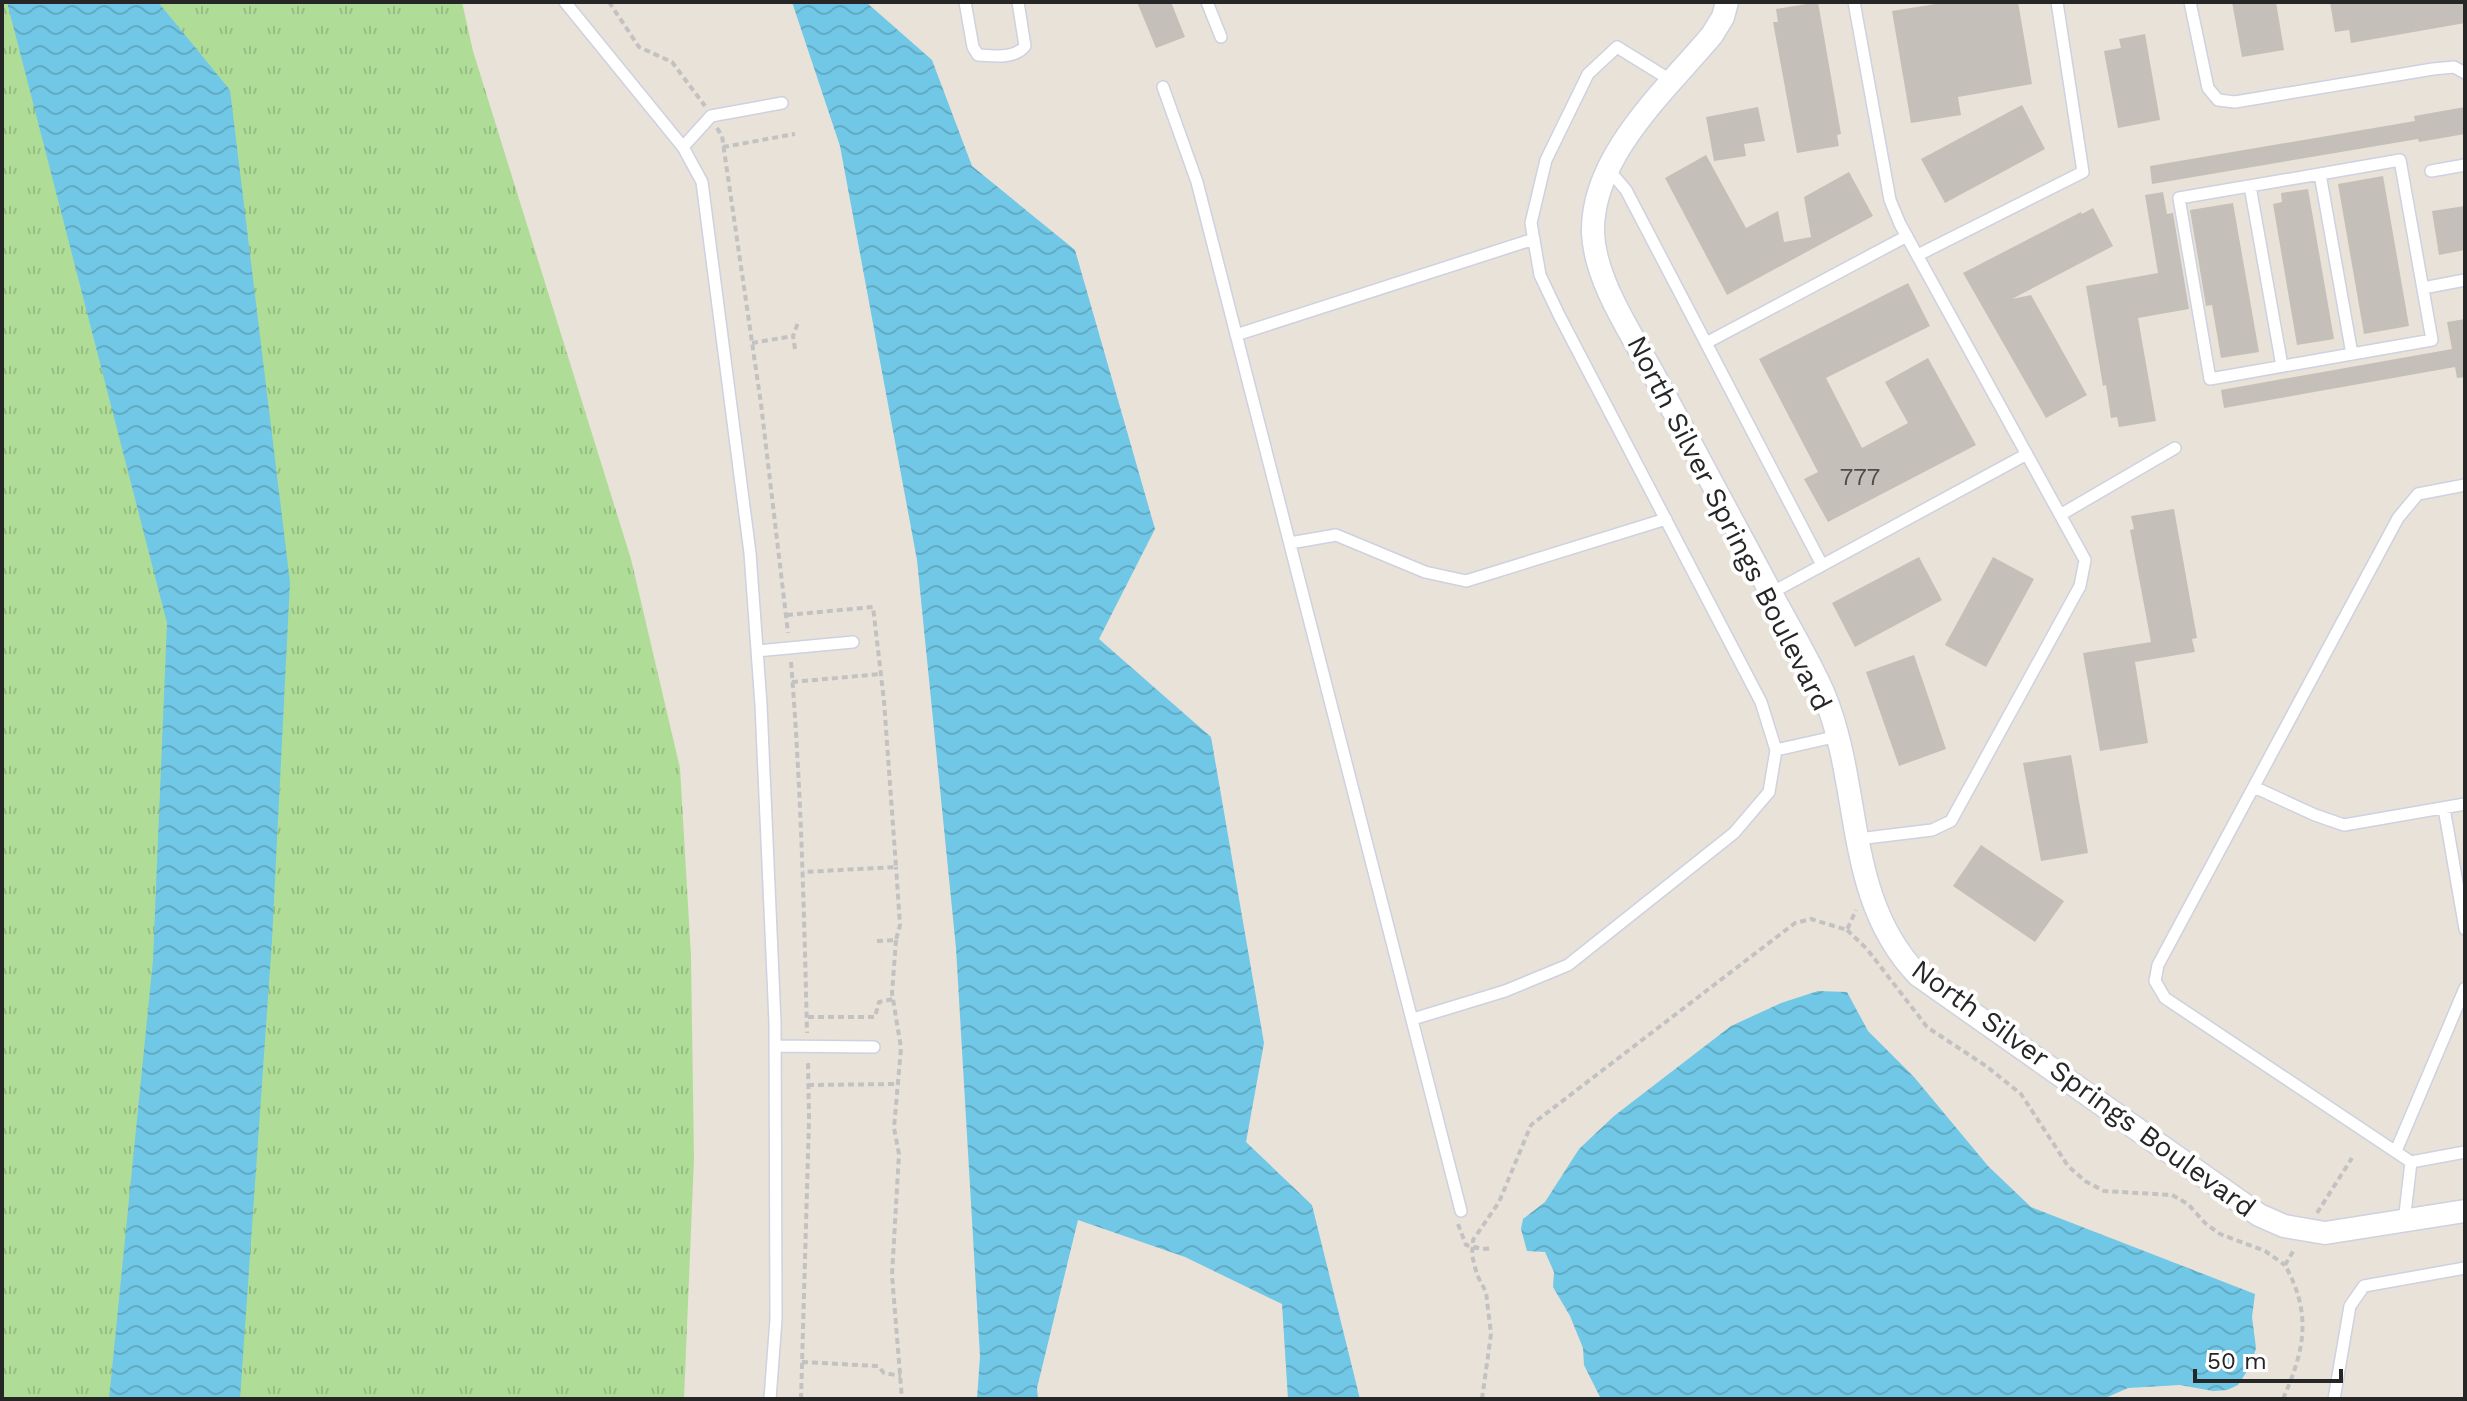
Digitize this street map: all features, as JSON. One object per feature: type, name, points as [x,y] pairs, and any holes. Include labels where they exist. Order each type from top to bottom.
[{"type":"street","name":"North Silver Springs Boulevard","points":[[1727,2],[1723,17],[1712,35],[1623,141],[1608,168],[1596,208],[1593,232],[1602,276],[1823,693],[1838,736],[1868,887],[1877,917],[1891,941],[1918,975],[2259,1215],[2306,1231],[2343,1232],[2465,1211]]},
{"type":"lane","points":[[565,2],[683,147],[702,182],[750,553],[757,651],[775,1046],[776,1319],[770,1399]]},
{"type":"lane","points":[[965,2],[973,47],[978,55],[1002,56],[1019,53],[1025,46],[1018,2]]},
{"type":"lane","points":[[1207,2],[1221,37]]},
{"type":"lane","points":[[1854,2],[1890,200],[2085,560],[2080,586],[1951,821],[1932,830],[1858,839]]},
{"type":"lane","points":[[1918,255],[2083,172],[2057,2]]},
{"type":"lane","points":[[2190,2],[2208,88],[2218,100],[2235,102],[2433,69],[2454,67],[2465,73]]},
{"type":"lane","points":[[1413,1019],[1505,991],[1568,965],[1734,833],[1769,792],[1776,750],[1761,702],[1559,315],[1540,275],[1531,223],[1546,160],[1588,74],[1617,47],[1673,82]]},
{"type":"lane","points":[[1163,87],[1197,182],[1413,1019],[1458,1215]]},
{"type":"lane","points":[[683,147],[711,116],[782,103]]},
{"type":"lane","points":[[2400,160],[2432,340],[2210,379],[2179,198],[2320,174],[2400,160]]},
{"type":"lane","points":[[2431,171],[2465,165]]},
{"type":"lane","points":[[1608,168],[1626,190],[1822,565]]},
{"type":"lane","points":[[2320,174],[2352,354]]},
{"type":"lane","points":[[2250,186],[2282,366]]},
{"type":"lane","points":[[1706,343],[1907,236]]},
{"type":"lane","points":[[1236,335],[1534,239]]},
{"type":"lane","points":[[2423,288],[2465,280]]},
{"type":"lane","points":[[2060,515],[2175,448]]},
{"type":"lane","points":[[1771,593],[2027,454]]},
{"type":"lane","points":[[2465,485],[2418,494],[2398,518],[2158,965],[2155,981],[2165,998],[2411,1162],[2465,1152]]},
{"type":"lane","points":[[1290,543],[1336,535],[1425,572],[1466,581],[1666,519]]},
{"type":"lane","points":[[757,651],[853,642]]},
{"type":"lane","points":[[1776,750],[1838,736]]},
{"type":"lane","points":[[2254,787],[2344,825],[2465,804]]},
{"type":"lane","points":[[2444,808],[2465,929]]},
{"type":"lane","points":[[2396,1151],[2465,988]]},
{"type":"lane","points":[[775,1046],[874,1047]]},
{"type":"lane","points":[[2404,1222],[2411,1162]]},
{"type":"lane","points":[[2334,1399],[2350,1306],[2364,1286],[2465,1268]]},
{"type":"path","points":[[723,147],[795,134]]},
{"type":"path","points":[[795,349],[793,336],[799,320]]},
{"type":"path","points":[[752,343],[793,336]]},
{"type":"path","points":[[787,615],[873,607],[900,925],[896,940],[893,999],[901,1048],[894,1128],[899,1167],[892,1275],[902,1399]]},
{"type":"path","points":[[792,682],[881,674]]},
{"type":"path","points":[[803,872],[896,867]]},
{"type":"path","points":[[1847,930],[1858,906]]},
{"type":"path","points":[[1482,1399],[1491,1334],[1486,1292],[1477,1275],[1472,1255],[1473,1240],[1507,1185],[1531,1125],[1795,923],[1811,919],[1847,930],[1867,949],[1927,1027],[1986,1066],[2021,1094],[2068,1166],[2085,1181],[2104,1191],[2172,1195],[2188,1204],[2220,1234],[2265,1251],[2285,1265],[2304,1310],[2303,1335],[2294,1376],[2283,1399]]},
{"type":"path","points":[[877,941],[896,940]]},
{"type":"path","points":[[807,1017],[875,1017],[879,1002],[893,999]]},
{"type":"path","points":[[808,1085],[898,1084]]},
{"type":"path","points":[[2285,1265],[2352,1158]]},
{"type":"path","points":[[1458,1215],[1466,1245],[1493,1248]]},
{"type":"path","points":[[802,1362],[878,1366],[891,1376],[901,1376]]},
{"type":"green space","points":[[2,2],[462,2],[473,51],[631,559],[680,768],[691,956],[694,1159],[684,1399],[2,1399]]},
{"type":"water","points":[[7,2],[158,2],[230,90],[290,582],[272,940],[240,1399],[109,1399],[153,960],[167,623]]},
{"type":"water","points":[[792,2],[866,2],[932,60],[972,166],[1075,250],[1155,529],[1099,639],[1211,737],[1264,1043],[1246,1142],[1312,1205],[1360,1399],[1288,1399],[1282,1304],[1185,1257],[1078,1220],[1037,1388],[1038,1399],[977,1399],[980,1356],[956,948],[917,560],[840,146]]},
{"type":"water","points":[[1818,991],[1847,992],[1868,1031],[1914,1077],[1988,1166],[2031,1207],[2255,1294],[2252,1317],[2256,1348],[2251,1365],[2238,1385],[2213,1391],[2180,1385],[2128,1388],[2103,1399],[1601,1399],[1584,1365],[1583,1348],[1570,1316],[1553,1287],[1554,1272],[1545,1252],[1527,1251],[1521,1229],[1523,1219],[1545,1202],[1579,1149],[1614,1116],[1731,1026],[1781,1003]]},
{"type":"building","points":[[1137,2],[1171,2],[1185,37],[1156,48]]},
{"type":"building","points":[[1818,2],[1841,134],[1837,135],[1839,146],[1797,153],[1773,22],[1778,22],[1776,9]]},
{"type":"building","points":[[1948,2],[2018,2],[2032,84],[1958,97],[1961,115],[1911,123],[1892,11]]},
{"type":"building","points":[[2232,2],[2276,2],[2284,50],[2242,57]]},
{"type":"building","points":[[2330,2],[2463,2],[2465,23],[2351,43],[2349,30],[2335,32]]},
{"type":"building","points":[[2145,34],[2160,120],[2118,128],[2104,51],[2121,48],[2119,39]]},
{"type":"building","points":[[2022,105],[2045,149],[1945,203],[1921,159]]},
{"type":"building","points":[[1758,107],[1765,141],[1744,144],[1746,156],[1714,161],[1706,117]]},
{"type":"building","points":[[2465,107],[2465,134],[2419,142],[2418,139],[2152,184],[2150,166],[2415,121],[2414,116]]},
{"type":"building","points":[[1706,155],[1746,228],[1778,211],[1784,242],[1811,237],[1804,197],[1849,172],[1873,216],[1727,295],[1665,178]]},
{"type":"building","points":[[2383,176],[2409,326],[2364,334],[2338,184]]},
{"type":"building","points":[[2308,189],[2334,339],[2297,345],[2273,204],[2282,202],[2281,193]]},
{"type":"building","points":[[2163,192],[2167,214],[2173,213],[2189,309],[2138,318],[2156,421],[2119,427],[2117,417],[2111,418],[2106,385],[2103,386],[2086,286],[2158,273],[2145,195]]},
{"type":"building","points":[[2233,203],[2259,352],[2221,358],[2212,305],[2206,306],[2190,210]]},
{"type":"building","points":[[2465,206],[2465,250],[2439,255],[2432,211]]},
{"type":"building","points":[[2093,208],[2113,246],[2012,299],[2031,295],[2087,395],[2046,418],[1963,273]]},
{"type":"building","points":[[1908,283],[1930,326],[1826,378],[1862,448],[1908,423],[1885,382],[1928,358],[1976,445],[1828,522],[1804,479],[1818,472],[1759,359]]},
{"type":"building","points":[[2465,319],[2465,377],[2457,378],[2455,367],[2224,408],[2221,390],[2452,349],[2447,322]]},
{"type":"building","points":[[2174,509],[2197,638],[2192,639],[2195,652],[2135,662],[2148,743],[2100,751],[2083,653],[2151,642],[2130,530],[2134,529],[2131,516]]},
{"type":"building","points":[[1919,557],[1942,600],[1855,647],[1832,603]]},
{"type":"building","points":[[1993,557],[2034,579],[1986,667],[1945,645]]},
{"type":"building","points":[[1914,655],[1946,749],[1899,766],[1866,672]]},
{"type":"building","points":[[2071,755],[2088,853],[2041,861],[2023,763]]},
{"type":"building","points":[[1981,845],[2064,901],[2035,942],[1953,886]]}]
